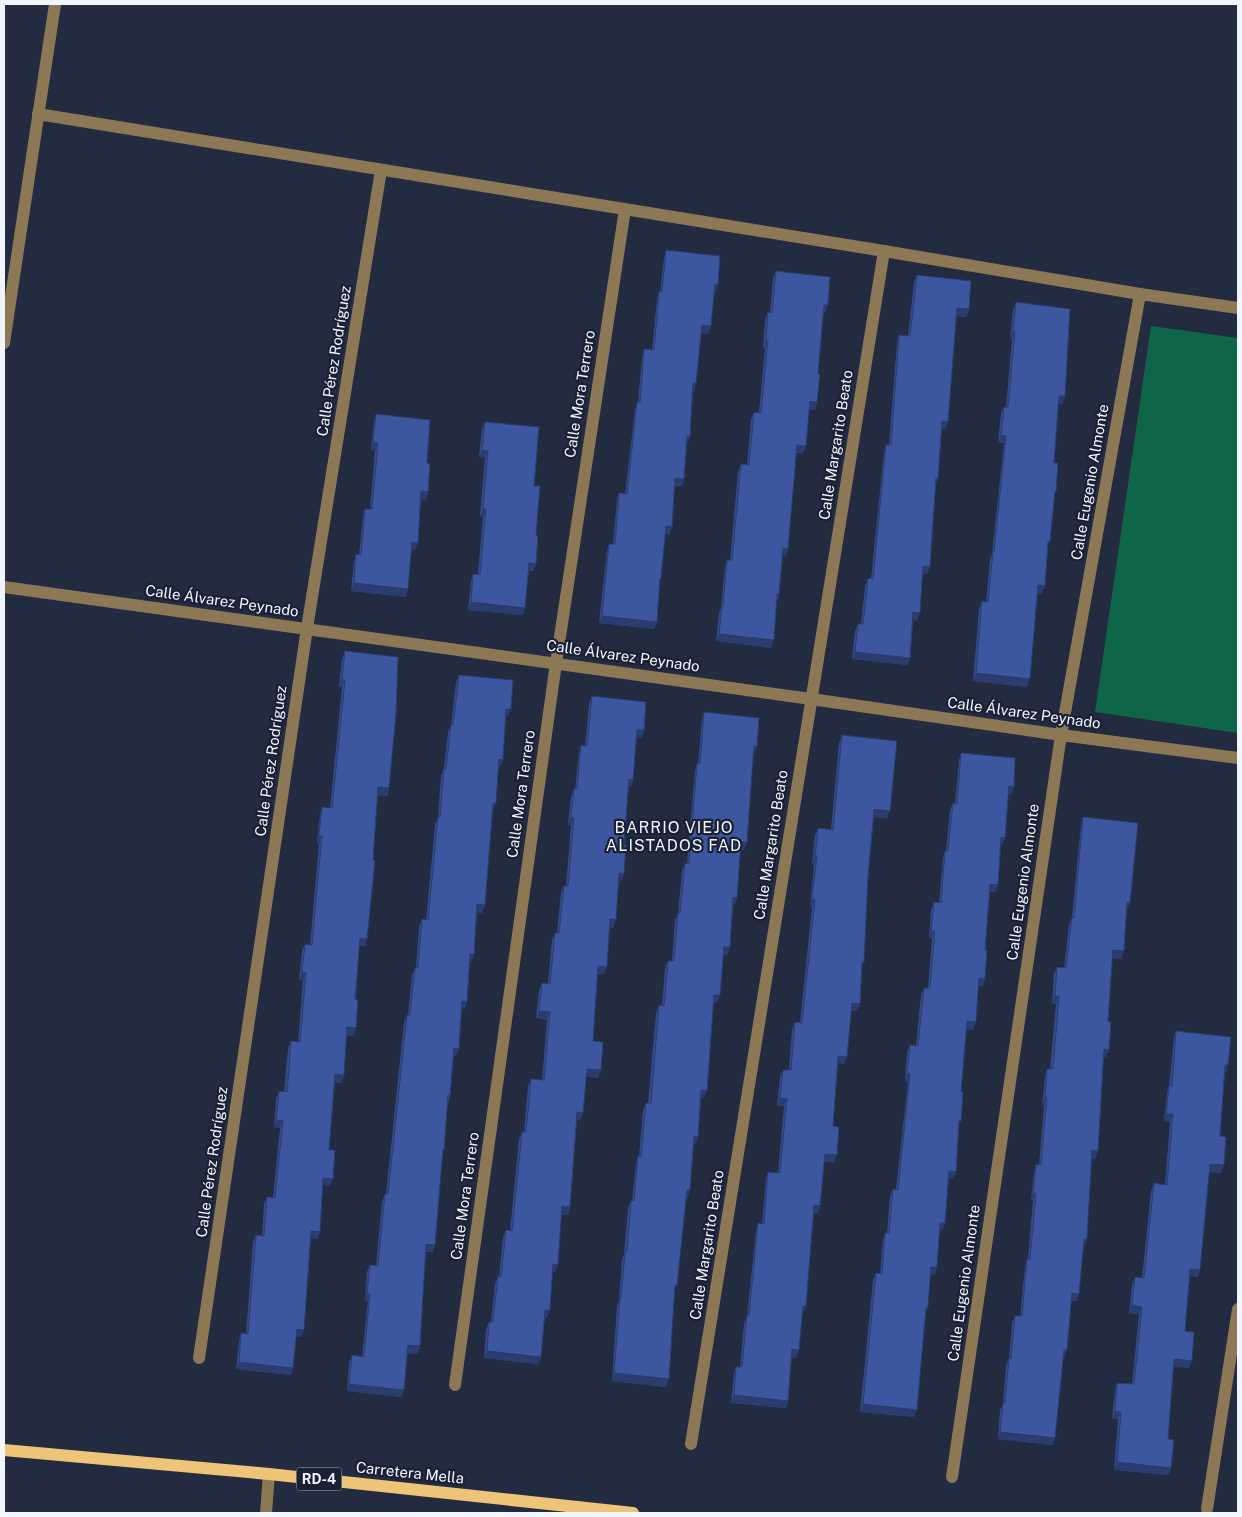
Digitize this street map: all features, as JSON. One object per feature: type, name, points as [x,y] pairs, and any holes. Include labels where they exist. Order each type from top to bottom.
[{"type":"main road","name":"Carretera Mella","points":[[4,1450],[269,1474],[633,1513]]},
{"type":"street","points":[[4,342],[54,4]]},
{"type":"street","points":[[38,114],[1140,294],[1238,308]]},
{"type":"street","name":"Calle Pérez Rodríguez","points":[[199,1358],[307,628],[381,170]]},
{"type":"street","name":"Calle Mora Terrero","points":[[455,1385],[556,663],[625,209]]},
{"type":"street","name":"Calle Margarito Beato","points":[[691,1444],[884,251]]},
{"type":"street","name":"Calle Eugenio Almonte","points":[[952,1477],[1061,735],[1140,294]]},
{"type":"street","name":"Calle Álvarez Peynado","points":[[4,587],[1061,735],[1238,758]]},
{"type":"street","points":[[1208,1509],[1238,1309]]},
{"type":"street","points":[[266,1513],[269,1474]]},
{"type":"green space","points":[[1151,326],[1238,338],[1238,733],[1095,712]]},
{"type":"building","points":[[666,250],[720,256],[718,284],[715,284],[711,326],[702,325],[696,383],[693,383],[690,437],[687,436],[684,479],[675,478],[672,527],[666,526],[657,622],[602,616],[609,544],[615,544],[619,493],[627,494],[637,402],[640,403],[644,349],[654,350],[659,292],[662,292]]},
{"type":"building","points":[[776,271],[830,277],[828,305],[824,305],[817,402],[810,401],[806,446],[797,445],[788,549],[783,548],[774,640],[719,634],[727,560],[732,560],[741,464],[749,465],[754,412],[761,413],[768,341],[766,341],[768,312],[772,313]]},
{"type":"building","points":[[917,275],[971,281],[969,309],[957,308],[948,422],[942,421],[938,479],[936,478],[930,567],[923,566],[920,613],[913,612],[910,658],[855,652],[858,624],[863,624],[868,578],[873,579],[886,445],[891,445],[899,335],[910,336]]},
{"type":"building","points":[[1016,302],[1070,309],[1065,396],[1059,396],[1054,463],[1058,463],[1056,492],[1050,542],[1048,542],[1045,586],[1038,585],[1030,679],[976,673],[982,601],[988,602],[994,552],[1006,436],[1001,435],[1004,407],[1008,407]]},
{"type":"building","points":[[376,414],[430,420],[427,463],[430,464],[428,492],[421,491],[418,543],[412,542],[408,589],[354,583],[356,554],[361,555],[365,509],[372,509],[378,443],[373,442]]},
{"type":"building","points":[[485,422],[539,427],[534,486],[540,486],[536,564],[529,563],[525,608],[471,602],[473,574],[480,575],[486,509],[483,509],[488,451],[482,450]]},
{"type":"building","points":[[345,651],[398,657],[396,714],[389,788],[378,787],[373,860],[375,861],[367,939],[360,938],[355,999],[358,1000],[356,1028],[347,1027],[344,1075],[335,1074],[329,1150],[335,1150],[333,1179],[323,1178],[320,1232],[311,1231],[304,1330],[297,1329],[293,1368],[239,1362],[241,1333],[248,1334],[256,1235],[264,1236],[267,1197],[275,1198],[283,1121],[276,1120],[279,1091],[287,1092],[291,1041],[300,1042],[306,973],[302,972],[305,944],[312,945],[322,836],[319,836],[322,807],[332,808],[345,680],[342,679]]},
{"type":"building","points":[[459,675],[513,680],[511,709],[506,709],[503,760],[499,759],[496,803],[493,803],[485,905],[477,904],[474,954],[470,954],[467,1002],[462,1001],[459,1049],[454,1048],[435,1245],[426,1244],[420,1346],[408,1345],[404,1390],[349,1384],[352,1355],[364,1357],[370,1294],[367,1293],[370,1265],[378,1266],[385,1194],[388,1194],[407,1015],[410,1015],[415,968],[418,968],[422,919],[428,920],[444,768],[446,769]]},
{"type":"building","points":[[592,696],[646,702],[644,730],[637,730],[633,780],[629,779],[624,845],[626,845],[624,874],[619,873],[616,920],[610,919],[607,967],[598,966],[593,1041],[603,1042],[601,1070],[587,1069],[583,1113],[577,1112],[570,1207],[562,1206],[558,1265],[553,1264],[550,1310],[545,1310],[541,1357],[487,1351],[489,1322],[493,1322],[498,1276],[501,1277],[506,1230],[512,1231],[522,1132],[526,1132],[531,1079],[544,1080],[550,1012],[539,1011],[542,983],[550,984],[555,933],[559,933],[564,886],[568,886],[574,818],[571,817],[574,789],[577,789],[581,745],[587,746]]},
{"type":"building","points":[[704,712],[759,718],[757,746],[754,746],[747,842],[741,842],[737,898],[733,897],[730,947],[724,947],[720,995],[714,995],[707,1091],[701,1090],[698,1137],[694,1136],[690,1190],[687,1190],[677,1286],[675,1285],[669,1379],[614,1373],[631,1201],[634,1201],[638,1156],[641,1157],[646,1103],[651,1103],[659,1005],[664,1006],[668,961],[674,961],[685,863],[689,864],[697,764],[700,764]]},
{"type":"building","points":[[842,735],[897,741],[890,811],[874,809],[860,1004],[852,1003],[847,1057],[838,1056],[833,1126],[839,1127],[837,1155],[825,1154],[820,1206],[814,1205],[806,1306],[803,1306],[799,1350],[792,1349],[788,1401],[734,1395],[736,1367],[742,1367],[758,1223],[764,1224],[768,1172],[780,1173],[787,1099],[780,1098],[783,1070],[791,1070],[795,1022],[802,1023],[815,900],[812,899],[818,828],[833,830]]},
{"type":"building","points":[[961,753],[1015,758],[1014,787],[1009,786],[1005,838],[1001,837],[998,885],[990,884],[985,950],[987,950],[985,979],[979,978],[976,1022],[967,1021],[956,1172],[949,1171],[945,1223],[940,1223],[937,1267],[931,1267],[917,1410],[863,1404],[876,1273],[882,1274],[885,1233],[889,1233],[893,1189],[898,1190],[910,1074],[907,1074],[910,1045],[918,1046],[924,988],[930,988],[935,931],[931,931],[934,902],[941,903],[945,851],[948,851],[953,803],[957,804]]},
{"type":"building","points":[[1083,817],[1138,823],[1130,903],[1127,902],[1124,951],[1113,950],[1108,1021],[1111,1022],[1109,1050],[1104,1049],[1098,1151],[1092,1150],[1087,1239],[1084,1239],[1079,1294],[1072,1293],[1067,1350],[1064,1350],[1055,1438],[1000,1432],[1009,1358],[1011,1359],[1015,1316],[1022,1316],[1027,1259],[1030,1260],[1036,1193],[1033,1193],[1036,1164],[1041,1165],[1047,1097],[1045,1097],[1047,1069],[1053,1069],[1059,996],[1055,996],[1057,967],[1066,968],[1072,917],[1074,918]]},
{"type":"building","points":[[1176,1031],[1231,1037],[1228,1065],[1225,1065],[1220,1136],[1226,1137],[1224,1165],[1210,1164],[1200,1270],[1190,1269],[1185,1331],[1194,1332],[1192,1361],[1174,1359],[1168,1439],[1174,1440],[1171,1468],[1117,1462],[1121,1412],[1115,1411],[1117,1383],[1134,1384],[1142,1307],[1132,1305],[1135,1277],[1144,1278],[1154,1183],[1167,1185],[1173,1114],[1166,1114],[1169,1085],[1172,1086]]},
{"type":"district","name":"BARRIO VIEJO ALISTADOS FAD","points":[[674,836]]}]
